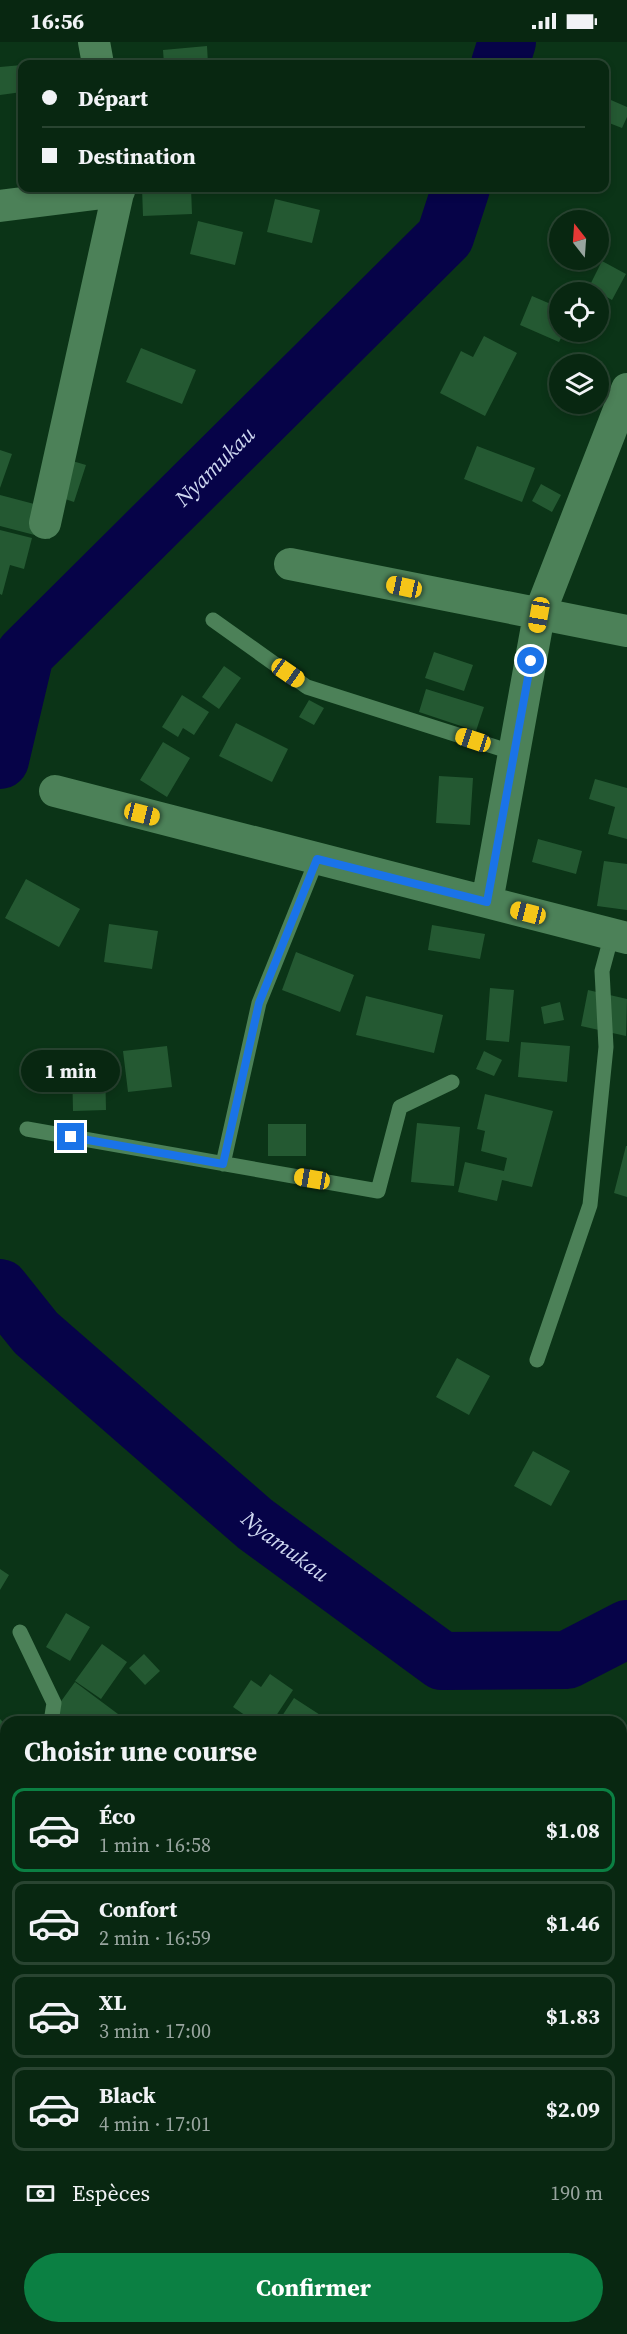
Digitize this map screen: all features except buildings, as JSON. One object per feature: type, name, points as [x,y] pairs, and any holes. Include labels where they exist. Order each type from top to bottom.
[{"type":"street","points":[[94,42],[97,60]]},
{"type":"street","points":[[0,206],[98,192]]},
{"type":"street","points":[[45,524],[118,192]]},
{"type":"street","points":[[487,902],[539,615],[619,431],[627,389]]},
{"type":"street","points":[[291,564],[627,631]]},
{"type":"street","points":[[55,791],[619,936]]},
{"type":"lane","points":[[213,620],[307,687],[514,753]]},
{"type":"lane","points":[[223,1164],[259,1003],[317,859]]},
{"type":"lane","points":[[537,1360],[590,1205],[606,1047],[602,971],[619,936]]},
{"type":"lane","points":[[27,1130],[378,1191],[400,1107],[452,1082]]},
{"type":"lane","points":[[20,1632],[54,1703],[52,1716]]},
{"type":"waterway","name":"Nyamukau","points":[[501,60],[507,42]]},
{"type":"waterway","name":"Nyamukau","points":[[0,760],[25,654],[445,237],[460,192]]},
{"type":"waterway","name":"Nyamukau","points":[[0,1288],[36,1333],[255,1524],[442,1661],[567,1660],[627,1629]]},
{"type":"route","points":[[71,1137],[223,1164],[259,1003],[317,859],[487,902],[531,661]]}]
